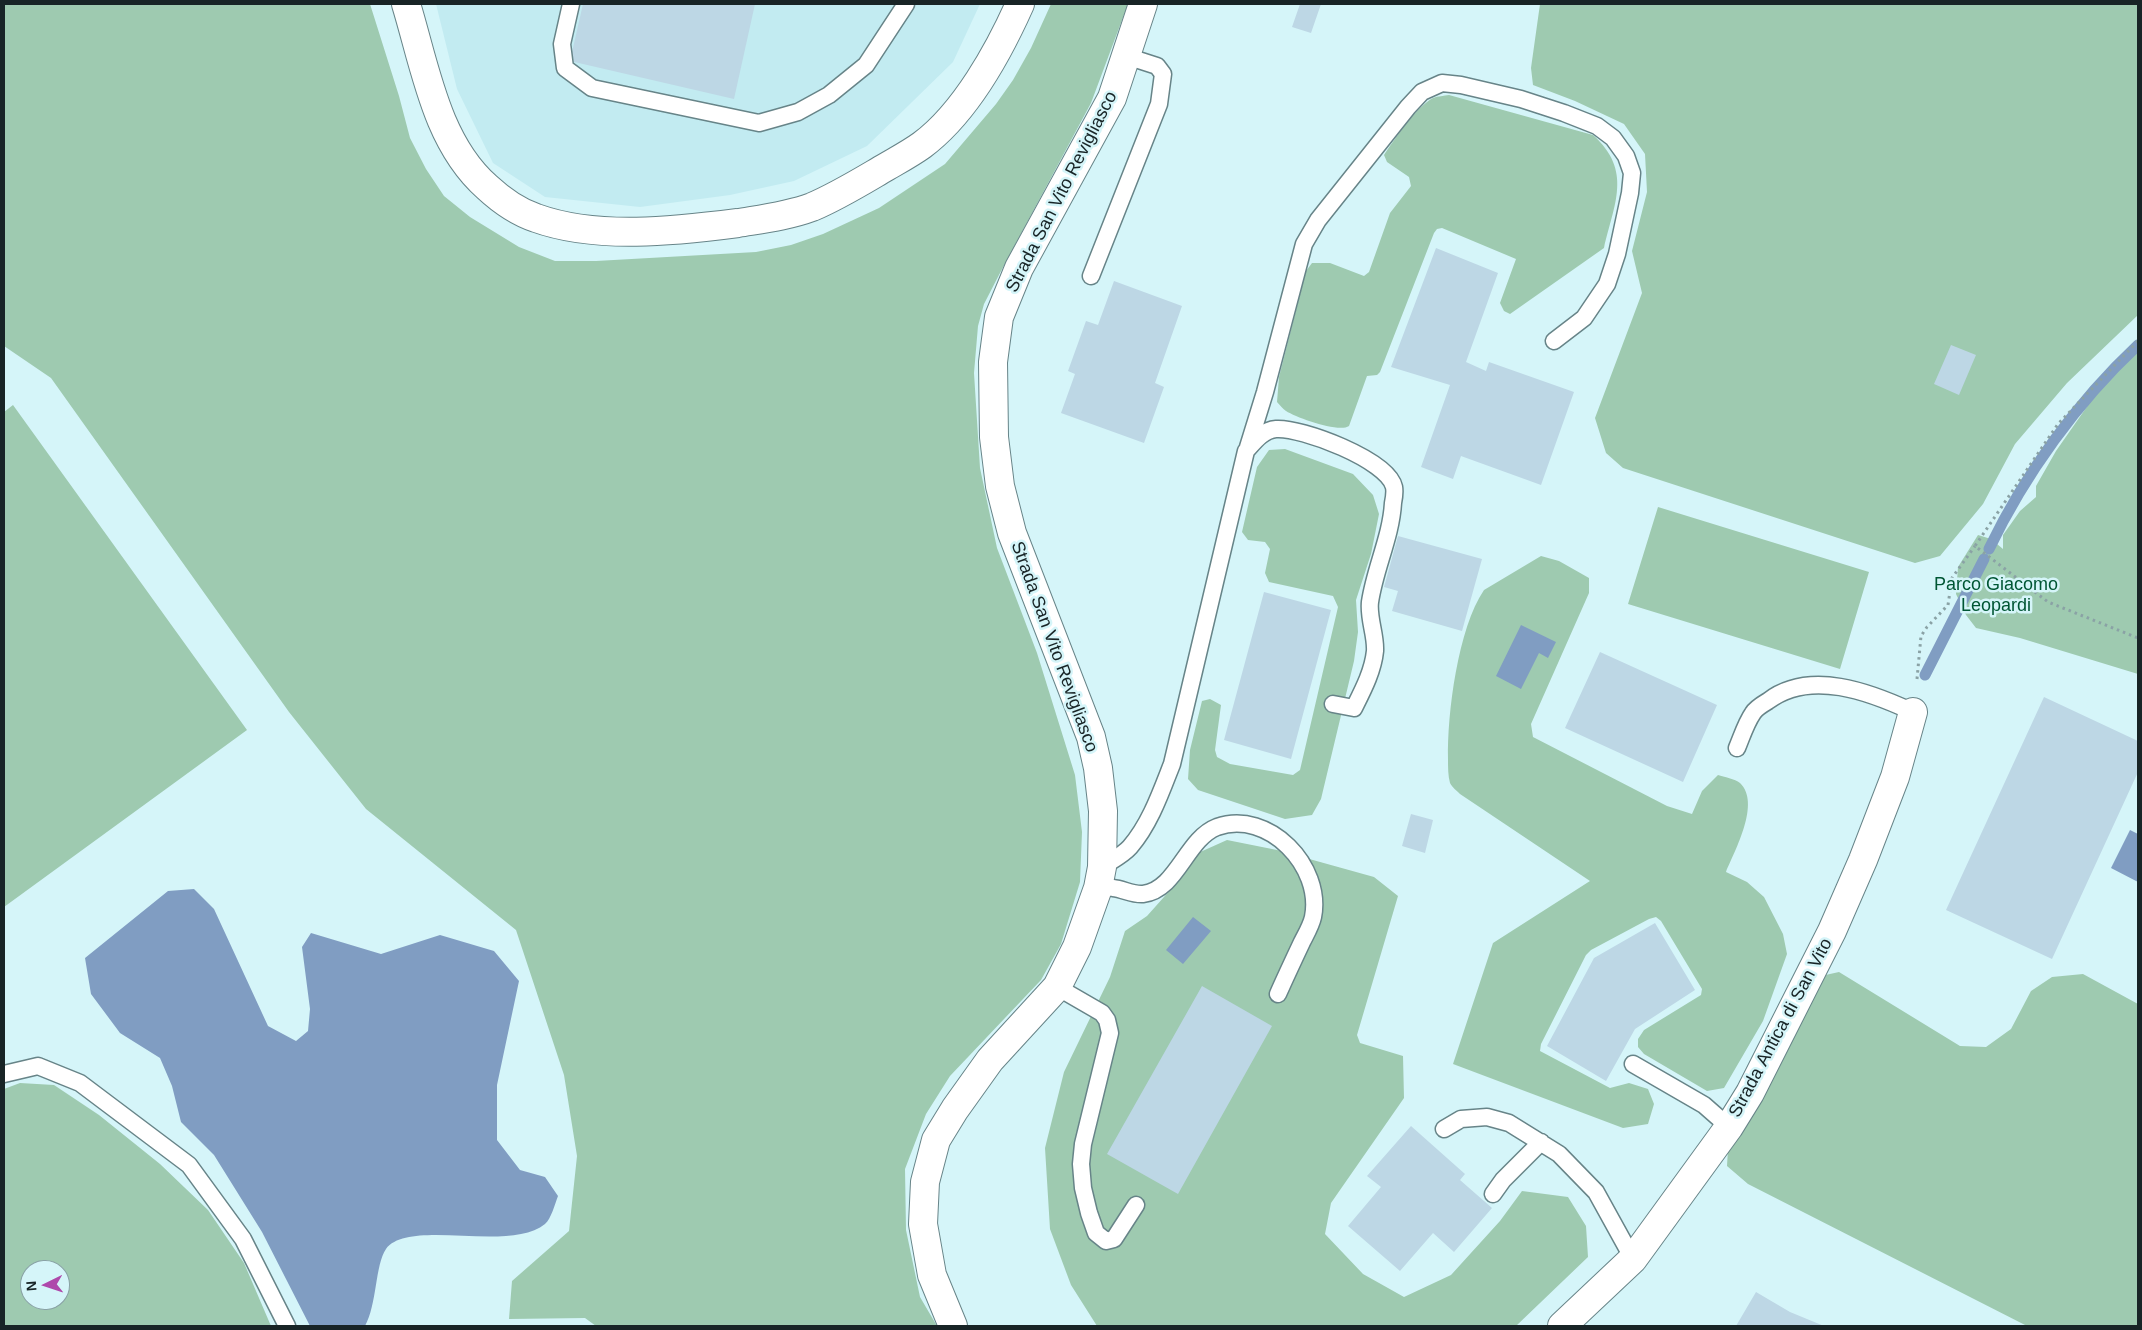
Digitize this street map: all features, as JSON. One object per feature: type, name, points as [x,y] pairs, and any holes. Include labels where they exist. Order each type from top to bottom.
[{"type":"street","points":[[406,4],[438,111],[456,152],[485,186],[518,210],[536,218],[580,229],[606,231],[713,226],[770,218],[810,208],[850,189],[923,144],[956,112],[1003,41],[1020,4]]},
{"type":"street","name":"Strada San Vito Revigliasco","points":[[953,1326],[932,1275],[923,1224],[925,1182],[936,1140],[990,1060],[1057,987],[1077,947],[1100,878],[1103,811],[1098,768],[1091,737],[1012,533],[1000,486],[994,437],[993,362],[999,317],[1019,268],[1112,98],[1143,4]]},
{"type":"street","name":"Strada Antica di San Vito","points":[[1562,1326],[1633,1259],[1728,1127],[1750,1093],[1832,931],[1863,860],[1895,777],[1913,712]]},
{"type":"lane","points":[[572,4],[562,44],[565,68],[592,88],[759,123],[798,112],[829,95],[866,65],[906,4]]},
{"type":"lane","points":[[1091,276],[1159,104],[1163,74],[1157,66],[1126,56]]},
{"type":"lane","points":[[1278,994],[1313,919],[1315,899],[1301,861],[1288,845],[1275,835],[1251,826],[1234,824],[1218,827],[1204,835],[1169,879],[1157,890],[1143,894],[1114,888],[1100,878],[1130,848],[1140,834],[1163,788],[1172,764],[1246,451],[1265,392],[1304,244],[1318,220],[1422,92],[1442,83],[1461,85],[1504,95],[1564,113],[1597,126],[1613,138],[1626,156],[1632,173],[1630,193],[1617,254],[1607,284],[1584,318],[1554,341]]},
{"type":"lane","points":[[1246,451],[1259,436],[1275,429],[1295,432],[1352,451],[1370,460],[1387,474],[1394,488],[1392,521],[1370,604],[1375,651],[1366,686],[1354,708],[1332,704]]},
{"type":"lane","points":[[1737,748],[1753,711],[1780,692],[1807,684],[1846,688],[1887,700],[1913,712]]},
{"type":"lane","points":[[1057,987],[1102,1013],[1107,1020],[1110,1033],[1083,1144],[1080,1164],[1083,1188],[1096,1234],[1106,1241],[1114,1239],[1136,1205]]},
{"type":"lane","points":[[1633,1064],[1704,1105],[1728,1127]]},
{"type":"lane","points":[[4,1074],[38,1066],[80,1084],[189,1165],[243,1238],[287,1326]]},
{"type":"lane","points":[[1444,1129],[1461,1119],[1487,1117],[1509,1123],[1559,1154],[1596,1192],[1633,1259]]},
{"type":"lane","points":[[1493,1194],[1503,1180],[1541,1142]]},
{"type":"path","points":[[1913,712],[1921,636],[1927,626],[1948,605],[1952,578],[2058,424],[2138,341]]},
{"type":"path","points":[[1975,546],[2048,602],[2138,638]]},
{"type":"shaded area","points":[[436,4],[980,4],[953,62],[867,146],[794,181],[730,195],[640,207],[545,197],[493,163],[457,89]]},
{"type":"shaded area","points":[[1521,625],[1556,642],[1548,658],[1539,653],[1521,689],[1496,676]]},
{"type":"shaded area","points":[[2130,830],[2138,834],[2138,882],[2111,868]]},
{"type":"shaded area","points":[[194,889],[214,909],[268,1026],[296,1041],[308,1031],[310,1009],[302,947],[311,933],[381,954],[440,935],[494,951],[519,981],[497,1085],[497,1140],[520,1170],[545,1177],[558,1196],[547,1222],[529,1232],[509,1236],[437,1235],[416,1236],[398,1240],[386,1249],[382,1256],[372,1307],[365,1326],[310,1326],[262,1232],[214,1155],[181,1122],[172,1086],[160,1058],[120,1033],[91,994],[85,958],[168,891]]},
{"type":"shaded area","points":[[1193,917],[1211,931],[1183,964],[1166,950]]},
{"type":"green space","points":[[4,4],[370,4],[410,138],[426,169],[444,196],[470,217],[519,247],[555,261],[596,261],[756,252],[791,245],[823,234],[879,208],[945,164],[996,104],[1013,80],[1031,48],[1051,4],[1128,4],[1091,103],[984,304],[978,326],[974,373],[980,468],[997,548],[1037,653],[1075,775],[1082,832],[1080,882],[1061,944],[1041,980],[950,1076],[926,1114],[905,1169],[906,1230],[920,1297],[937,1326],[596,1326],[585,1318],[509,1319],[512,1281],[569,1231],[577,1156],[564,1075],[516,930],[366,809],[289,712],[51,378],[4,346]]},
{"type":"green space","points":[[1540,4],[2138,4],[2138,315],[2067,383],[2015,444],[1983,504],[1940,556],[1915,563],[1623,468],[1606,453],[1595,418],[1642,293],[1632,251],[1647,192],[1645,154],[1624,124],[1575,101],[1533,85],[1531,68]]},
{"type":"green space","points":[[1449,95],[1593,135],[1605,148],[1613,162],[1617,175],[1615,202],[1604,248],[1510,314],[1504,311],[1500,303],[1516,259],[1442,228],[1437,229],[1380,372],[1377,375],[1367,376],[1349,426],[1336,428],[1308,421],[1291,414],[1277,402],[1279,377],[1306,271],[1312,263],[1330,263],[1364,276],[1369,272],[1390,213],[1411,186],[1409,177],[1387,162],[1384,155],[1420,108],[1433,98]]},
{"type":"green space","name":"Parco Giacomo Leopardi","points":[[2138,350],[2138,674],[2020,638],[1976,628],[1966,615],[1956,594],[1958,567],[1978,535],[1991,539],[2003,549],[2003,535],[2020,511],[2036,497],[2036,486],[2056,451],[2100,388]]},
{"type":"green space","points":[[13,405],[247,730],[4,907],[4,412]]},
{"type":"green space","points":[[1285,449],[1353,474],[1373,495],[1379,514],[1371,554],[1356,600],[1358,632],[1354,661],[1321,799],[1312,815],[1285,819],[1198,790],[1188,779],[1190,750],[1202,701],[1210,699],[1221,705],[1215,750],[1217,757],[1230,764],[1293,775],[1300,770],[1338,607],[1333,596],[1269,582],[1265,573],[1270,549],[1265,542],[1248,540],[1242,532],[1257,467],[1269,450]]},
{"type":"green space","points":[[1658,507],[1869,572],[1840,669],[1628,604]]},
{"type":"green space","points":[[1541,556],[1559,561],[1589,578],[1589,593],[1531,724],[1533,737],[1667,806],[1692,814],[1702,791],[1718,775],[1740,783],[1746,792],[1748,802],[1747,814],[1740,839],[1726,872],[1747,882],[1764,897],[1783,934],[1787,954],[1763,1021],[1724,1088],[1707,1091],[1644,1054],[1638,1047],[1638,1039],[1644,1030],[1701,995],[1702,989],[1661,921],[1656,917],[1649,919],[1591,950],[1586,955],[1541,1044],[1540,1051],[1610,1088],[1629,1083],[1648,1089],[1654,1104],[1648,1124],[1623,1128],[1453,1064],[1493,943],[1590,881],[1460,794],[1450,783],[1449,777],[1448,740],[1452,696],[1461,648],[1475,606],[1484,590]]},
{"type":"green space","points":[[1227,840],[1277,850],[1374,877],[1398,896],[1357,1035],[1360,1043],[1403,1056],[1404,1098],[1331,1203],[1325,1234],[1363,1274],[1404,1297],[1451,1275],[1500,1221],[1522,1191],[1568,1197],[1586,1226],[1588,1257],[1516,1326],[1097,1326],[1071,1285],[1050,1229],[1045,1148],[1064,1072],[1110,977],[1125,931],[1147,916],[1172,888],[1198,853]]},
{"type":"green space","points":[[1839,972],[1960,1046],[1986,1047],[2011,1029],[2031,991],[2052,977],[2083,974],[2138,1004],[2138,1326],[2027,1326],[1748,1184],[1727,1166],[1728,1149],[1821,976]]},
{"type":"green space","points":[[20,1083],[54,1085],[99,1115],[160,1164],[208,1210],[244,1263],[271,1326],[4,1326],[4,1089]]},
{"type":"building","points":[[583,4],[755,4],[734,99],[570,61]]},
{"type":"building","points":[[1300,4],[1321,4],[1311,33],[1292,27]]},
{"type":"building","points":[[1436,248],[1498,273],[1466,362],[1486,371],[1489,362],[1574,392],[1541,485],[1461,456],[1453,479],[1421,467],[1450,385],[1391,367]]},
{"type":"building","points":[[1114,281],[1182,306],[1155,383],[1164,387],[1144,443],[1061,413],[1075,374],[1068,371],[1086,321],[1098,325]]},
{"type":"building","points":[[1951,345],[1976,355],[1959,395],[1934,384]]},
{"type":"building","points":[[1398,536],[1482,559],[1462,631],[1392,611],[1398,591],[1384,587]]},
{"type":"building","points":[[1264,592],[1331,610],[1291,759],[1224,740]]},
{"type":"building","points":[[1600,652],[1717,705],[1683,782],[1565,728]]},
{"type":"building","points":[[2044,697],[2138,741],[2138,772],[2052,959],[1946,910]]},
{"type":"building","points":[[1411,814],[1433,820],[1425,853],[1402,846]]},
{"type":"building","points":[[1655,923],[1695,990],[1635,1029],[1606,1081],[1547,1046],[1594,958]]},
{"type":"building","points":[[1202,986],[1272,1026],[1178,1194],[1107,1154]]},
{"type":"building","points":[[1411,1126],[1465,1174],[1460,1180],[1492,1208],[1454,1252],[1433,1233],[1400,1271],[1348,1226],[1381,1187],[1367,1176]]},
{"type":"building","points":[[1756,1292],[1790,1312],[1824,1326],[1736,1326]]},
{"type":"waterway","points":[[1989,549],[2019,494],[2054,440],[2094,390],[2138,345]]},
{"type":"waterway","points":[[1925,675],[1984,559]]}]
